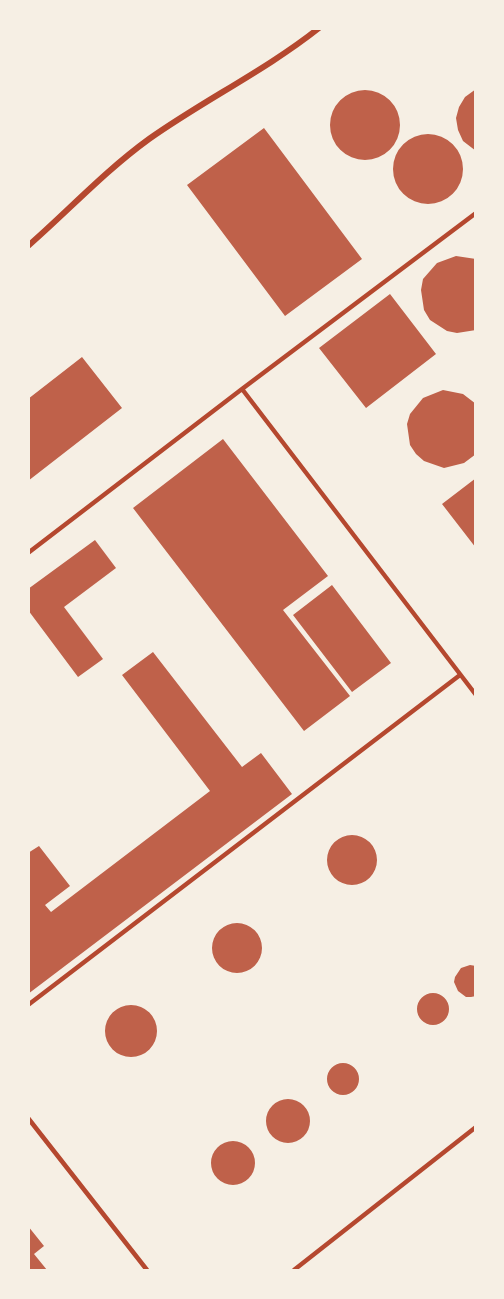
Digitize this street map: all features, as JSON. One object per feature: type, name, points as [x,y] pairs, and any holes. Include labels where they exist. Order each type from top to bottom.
[{"type":"street","points":[[28,246],[94,183],[136,149],[180,118],[290,50],[319,28]]},
{"type":"lane","points":[[28,553],[476,213]]},
{"type":"lane","points":[[242,389],[476,694]]},
{"type":"lane","points":[[28,1005],[460,675]]},
{"type":"lane","points":[[28,1118],[147,1270]]},
{"type":"lane","points":[[294,1270],[476,1127]]},
{"type":"building","points":[[476,89],[476,151],[463,141],[456,118],[465,97]]},
{"type":"building","points":[[365,90],[378,93],[390,100],[397,112],[400,125],[397,138],[390,150],[378,157],[365,160],[352,157],[340,150],[333,138],[330,125],[333,112],[340,100],[352,93]]},
{"type":"building","points":[[264,128],[362,259],[285,316],[187,185]]},
{"type":"building","points":[[428,134],[441,137],[453,144],[460,156],[463,169],[460,182],[453,194],[441,201],[428,204],[415,201],[403,194],[396,182],[393,169],[396,156],[403,144],[415,137]]},
{"type":"building","points":[[456,256],[476,259],[476,330],[457,333],[447,331],[430,320],[424,310],[421,290],[423,279],[437,263]]},
{"type":"building","points":[[390,294],[436,354],[366,408],[319,348]]},
{"type":"building","points":[[82,357],[122,408],[28,481],[28,399]]},
{"type":"building","points":[[443,390],[463,394],[476,404],[476,454],[464,463],[444,468],[424,461],[416,454],[410,445],[407,424],[410,414],[423,398]]},
{"type":"building","points":[[223,439],[328,576],[283,610],[350,696],[304,731],[133,508]]},
{"type":"building","points":[[476,478],[476,548],[442,504]]},
{"type":"building","points":[[95,540],[116,568],[64,607],[103,659],[78,677],[28,610],[28,589]]},
{"type":"building","points":[[332,585],[391,663],[352,692],[293,615]]},
{"type":"building","points":[[153,652],[242,767],[261,753],[292,794],[28,994],[28,853],[39,846],[70,886],[45,905],[51,912],[210,791],[122,675]]},
{"type":"building","points":[[347,835],[357,835],[370,842],[377,855],[377,865],[370,878],[357,885],[347,885],[338,881],[331,874],[327,865],[327,855],[331,846],[338,839]]},
{"type":"building","points":[[232,923],[242,923],[255,930],[262,943],[262,953],[255,966],[242,973],[232,973],[223,969],[216,962],[212,953],[212,943],[216,934],[223,927]]},
{"type":"building","points":[[476,966],[476,996],[466,997],[458,991],[454,982],[461,968]]},
{"type":"building","points":[[433,993],[444,998],[449,1009],[444,1020],[433,1025],[422,1020],[417,1009],[422,998]]},
{"type":"building","points":[[131,1005],[141,1007],[149,1013],[155,1021],[157,1031],[155,1041],[149,1049],[141,1055],[131,1057],[121,1055],[113,1049],[107,1041],[105,1031],[107,1021],[113,1013],[121,1007]]},
{"type":"building","points":[[343,1063],[354,1068],[359,1079],[354,1090],[343,1095],[332,1090],[327,1079],[332,1068]]},
{"type":"building","points":[[288,1099],[304,1105],[310,1121],[304,1137],[288,1143],[272,1137],[266,1121],[272,1105]]},
{"type":"building","points":[[233,1141],[249,1147],[255,1163],[249,1179],[233,1185],[217,1179],[211,1163],[217,1147]]},
{"type":"building","points":[[28,1226],[44,1246],[34,1254],[47,1270],[28,1270]]}]
